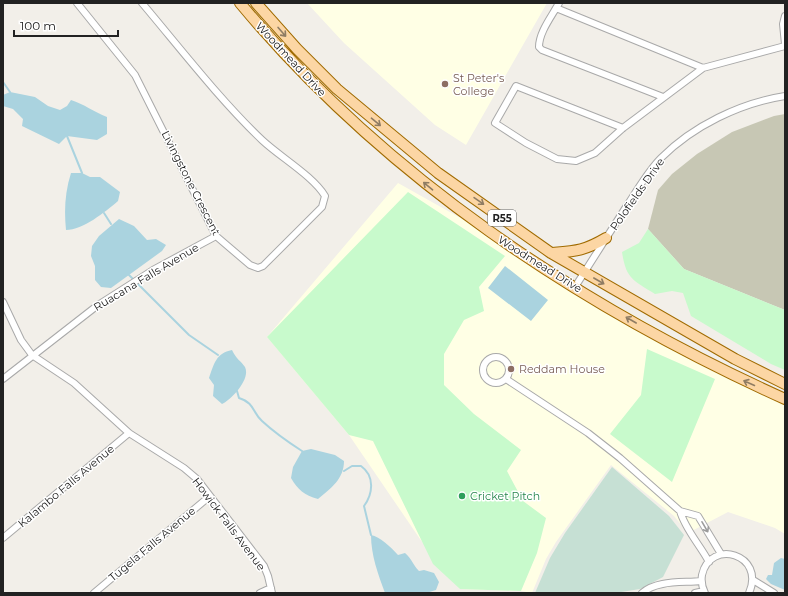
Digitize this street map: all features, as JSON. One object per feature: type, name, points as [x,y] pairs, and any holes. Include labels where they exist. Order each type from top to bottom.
[{"type":"main road","name":"Woodmead Drive","points":[[240,3],[309,80],[376,142],[442,197],[496,236],[575,287],[665,339],[735,376],[785,399]]},
{"type":"main road","name":"Woodmead Drive","points":[[256,3],[297,49],[337,89],[438,173],[551,253],[735,359],[785,384]]},
{"type":"main road","points":[[551,253],[579,251],[588,248],[606,238]]},
{"type":"street","name":"Livingstone Crescent","points":[[77,3],[135,75],[216,236],[250,265],[258,268],[269,261],[322,207],[325,196],[318,186],[262,140],[237,114],[142,3]]},
{"type":"street","points":[[663,97],[542,50],[539,47],[541,38],[558,6],[703,68]]},
{"type":"street","points":[[623,128],[516,86],[495,123],[520,140],[557,159],[576,161],[595,153],[623,128],[703,68],[785,45],[783,24],[785,16]]},
{"type":"street","name":"Polofields Drive","points":[[575,287],[650,171],[674,146],[690,134],[724,115],[759,102],[782,97]]},
{"type":"street","name":"Ruacana Falls Avenue","points":[[3,379],[98,305],[153,270],[216,236]]},
{"type":"street","name":"Howick Falls Avenue","points":[[3,302],[21,340],[32,355],[74,383],[129,433],[184,468],[197,479],[264,566],[271,590]]},
{"type":"street","points":[[498,357],[506,360],[510,368],[506,378],[496,383],[488,381],[483,369],[486,362],[489,359],[498,357]]},
{"type":"street","points":[[506,378],[588,433],[680,511],[699,517],[721,554]]},
{"type":"street","name":"Kalambo Falls Avenue","points":[[3,538],[129,433]]},
{"type":"street","name":"Tugela Falls Avenue","points":[[94,593],[210,496]]},
{"type":"street","points":[[680,511],[682,520],[697,540],[710,562]]},
{"type":"street","points":[[695,593],[704,592],[701,581],[703,570],[710,562],[721,554],[736,555],[743,559],[752,573],[749,593]]},
{"type":"street","points":[[752,580],[774,593]]},
{"type":"street","points":[[642,593],[653,586],[662,583],[701,581]]},
{"type":"street","points":[[260,593],[271,590]]},
{"type":"shaded area","name":"St Peter's College","points":[[307,3],[547,3],[466,145],[435,125],[344,43]]},
{"type":"shaded area","points":[[785,114],[785,310],[684,269],[648,229],[658,190],[672,174],[697,154],[732,132],[774,116]]},
{"type":"shaded area","name":"Reddam House","points":[[398,183],[785,400],[785,534],[775,528],[728,512],[688,533],[674,516],[611,465],[556,542],[546,559],[532,593],[521,591],[460,589],[420,539],[349,435],[267,337]]},
{"type":"shaded area","points":[[612,467],[669,516],[684,535],[663,577],[640,589],[615,593],[535,593],[550,558],[565,533]]},
{"type":"green space","points":[[408,192],[505,256],[479,287],[484,311],[464,320],[444,354],[444,385],[474,414],[521,450],[507,471],[523,501],[546,518],[537,553],[521,591],[460,589],[433,564],[373,441],[349,435],[267,337]]},
{"type":"green space","points":[[648,229],[684,269],[785,310],[785,370],[771,364],[691,316],[683,293],[672,291],[655,294],[632,278],[626,268],[622,252],[639,243]]},
{"type":"green space","points":[[647,349],[715,379],[672,482],[610,434],[641,395]]},
{"type":"water","points":[[10,92],[35,97],[48,106],[60,110],[67,106],[71,100],[76,102],[107,117],[107,134],[97,140],[67,136],[59,144],[22,126],[23,119],[13,109],[3,106],[3,95]]},
{"type":"water","points":[[71,173],[82,173],[90,177],[100,177],[120,192],[118,201],[100,215],[86,224],[66,230],[65,215],[67,187]]},
{"type":"water","points":[[119,219],[134,226],[147,240],[156,239],[166,245],[162,251],[111,288],[101,287],[95,280],[95,266],[91,256],[92,246],[99,236]]},
{"type":"water","points":[[505,266],[548,300],[531,321],[488,288]]},
{"type":"water","points":[[232,350],[235,356],[245,367],[246,372],[243,383],[235,394],[222,404],[213,396],[214,385],[209,378],[214,364],[219,356]]},
{"type":"water","points":[[311,449],[335,455],[344,461],[342,473],[336,483],[318,499],[302,492],[291,478],[293,467],[302,451]]},
{"type":"water","points":[[371,535],[385,543],[398,555],[405,553],[419,571],[424,570],[434,573],[439,582],[436,590],[426,593],[385,593],[377,572]]},
{"type":"water","points":[[781,558],[785,559],[785,590],[771,584],[766,579],[768,575],[772,575],[774,563]]},
{"type":"waterway","points":[[3,82],[10,92]]},
{"type":"waterway","points":[[67,136],[82,173]]},
{"type":"waterway","points":[[104,213],[111,224]]},
{"type":"waterway","points":[[129,275],[189,335],[218,355]]},
{"type":"waterway","points":[[237,391],[239,398],[248,402],[262,421],[302,451]]},
{"type":"waterway","points":[[344,471],[352,466],[361,466],[369,475],[371,491],[364,506],[371,535]]},
{"type":"place","name":"St Peter's College","points":[[445,84]]},
{"type":"place","name":"Reddam House","points":[[511,369]]},
{"type":"place","name":"Cricket Pitch","points":[[462,496]]}]
